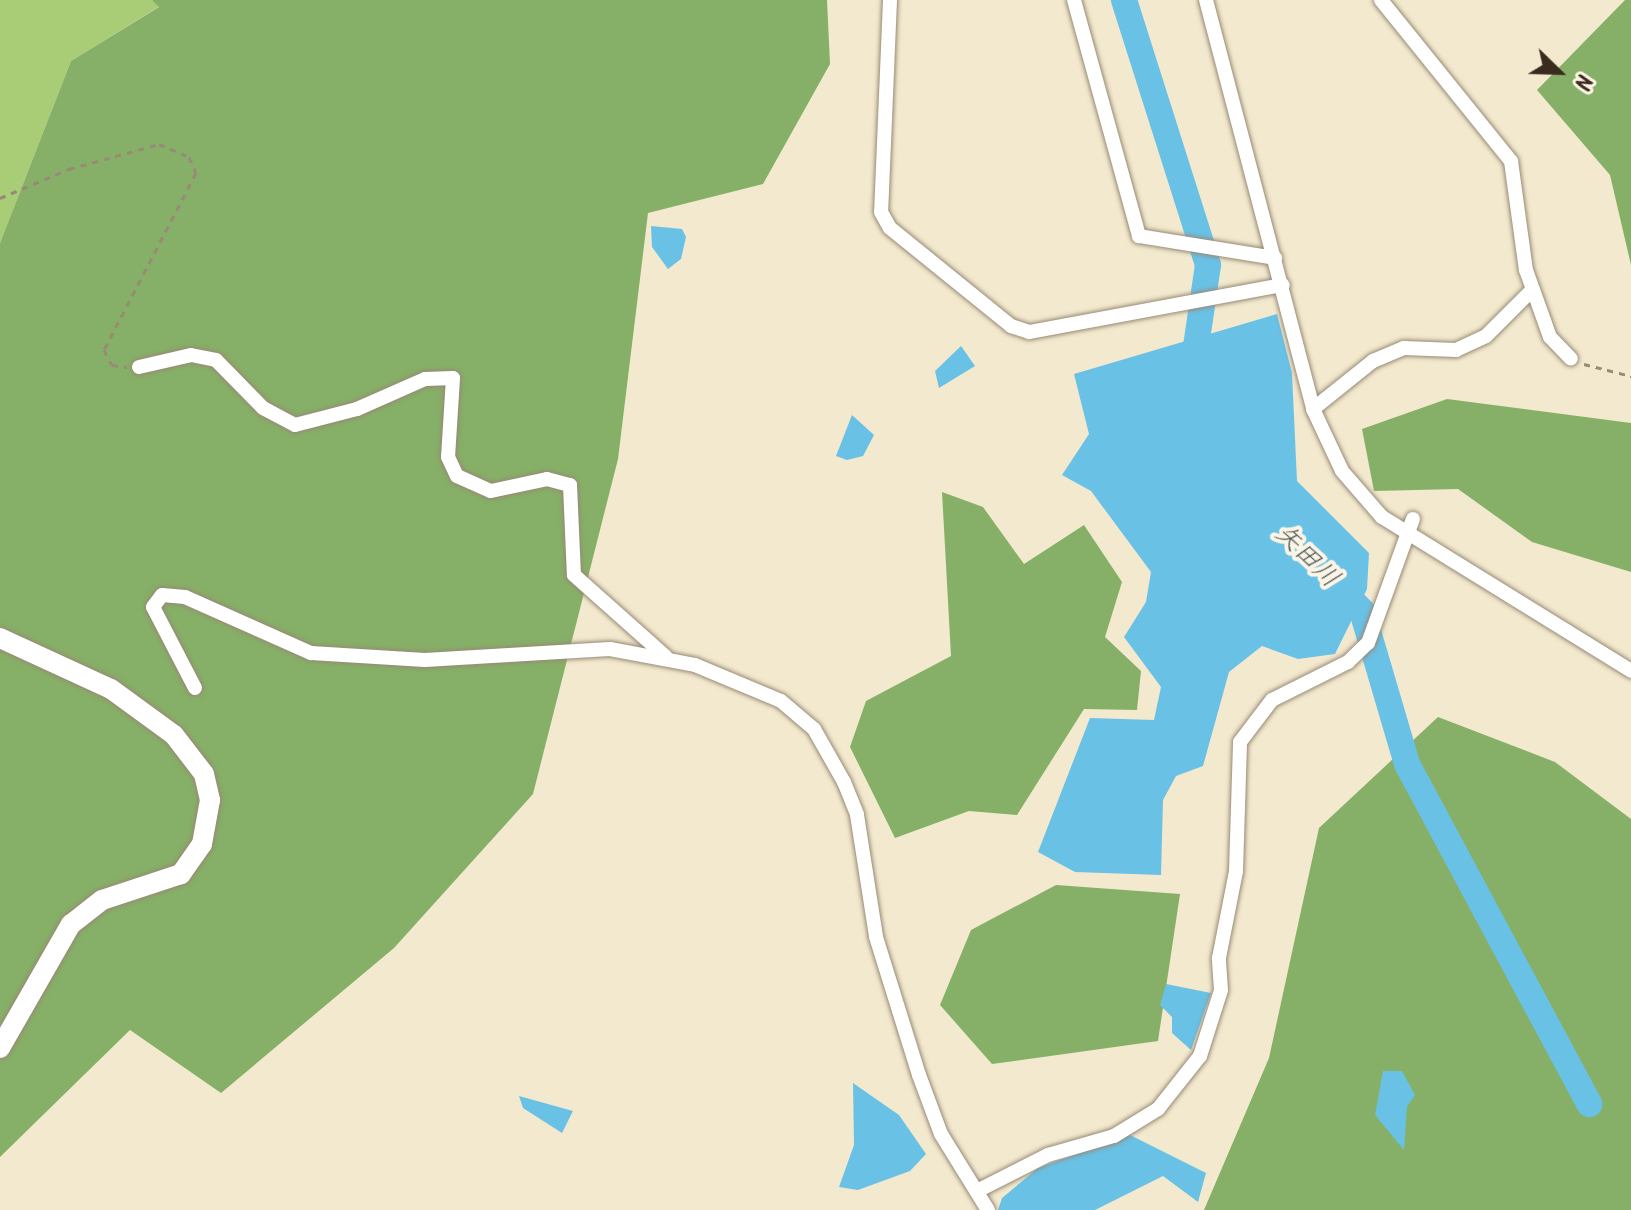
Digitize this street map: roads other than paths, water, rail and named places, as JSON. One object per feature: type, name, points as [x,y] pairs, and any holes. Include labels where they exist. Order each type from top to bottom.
[{"type":"street","points":[[890,0],[881,212],[890,228],[1011,326],[1029,332],[1283,285]]},
{"type":"street","points":[[1074,0],[1139,236],[1275,258]]},
{"type":"street","points":[[1206,0],[1313,409],[1359,494],[1407,533],[1631,671]]},
{"type":"street","points":[[1381,0],[1511,161],[1533,289],[1550,337],[1571,359]]},
{"type":"street","points":[[1313,409],[1373,361],[1404,348],[1456,350],[1486,336],[1533,289]]},
{"type":"street","points":[[139,367],[191,355],[216,360],[263,408],[295,425],[357,409],[425,379],[453,378],[448,457],[457,476],[491,491],[547,479],[570,485],[574,575],[669,659]]},
{"type":"street","points":[[977,1191],[1048,1155],[1114,1136],[1158,1109],[1200,1056],[1221,990],[1219,958],[1236,871],[1240,742],[1272,700],[1348,662],[1368,643],[1413,519]]},
{"type":"street","points":[[195,688],[153,607],[162,595],[339,658],[610,649],[669,659],[755,688],[814,729],[857,815],[876,937],[919,1075],[941,1134],[988,1210]]},
{"type":"street","points":[[0,638],[111,689],[174,735],[204,774],[210,800],[202,844],[181,874],[102,900],[71,924],[0,1048]]},
{"type":"water","points":[[651,226],[682,229],[686,237],[681,259],[668,269],[652,247]]},
{"type":"water","points":[[1277,314],[1292,373],[1297,481],[1369,553],[1367,589],[1335,654],[1298,659],[1262,646],[1229,672],[1203,766],[1176,776],[1163,800],[1161,875],[1075,872],[1038,852],[1090,718],[1154,720],[1161,687],[1124,637],[1146,602],[1151,572],[1091,491],[1062,475],[1089,434],[1074,374]]},
{"type":"water","points":[[961,346],[975,366],[939,388],[935,371]]},
{"type":"water","points":[[852,415],[874,435],[863,456],[847,460],[836,456]]},
{"type":"water","points":[[1166,984],[1211,993],[1191,1050],[1172,1033],[1172,1017],[1160,1005]]},
{"type":"water","points":[[1383,1071],[1402,1071],[1415,1095],[1407,1107],[1404,1150],[1375,1115]]},
{"type":"water","points":[[853,1083],[899,1115],[926,1154],[910,1171],[858,1190],[839,1187],[854,1145]]},
{"type":"water","points":[[519,1096],[573,1111],[562,1133],[523,1108]]},
{"type":"water","points":[[1130,1135],[1206,1173],[1198,1202],[1163,1176],[1095,1210],[998,1210],[1002,1198],[1038,1168]]},
{"type":"waterway","name":"矢田川","points":[[1124,0],[1208,265],[1192,373]]},
{"type":"waterway","name":"矢田川","points":[[1335,583],[1362,611],[1407,764],[1589,1104]]}]
